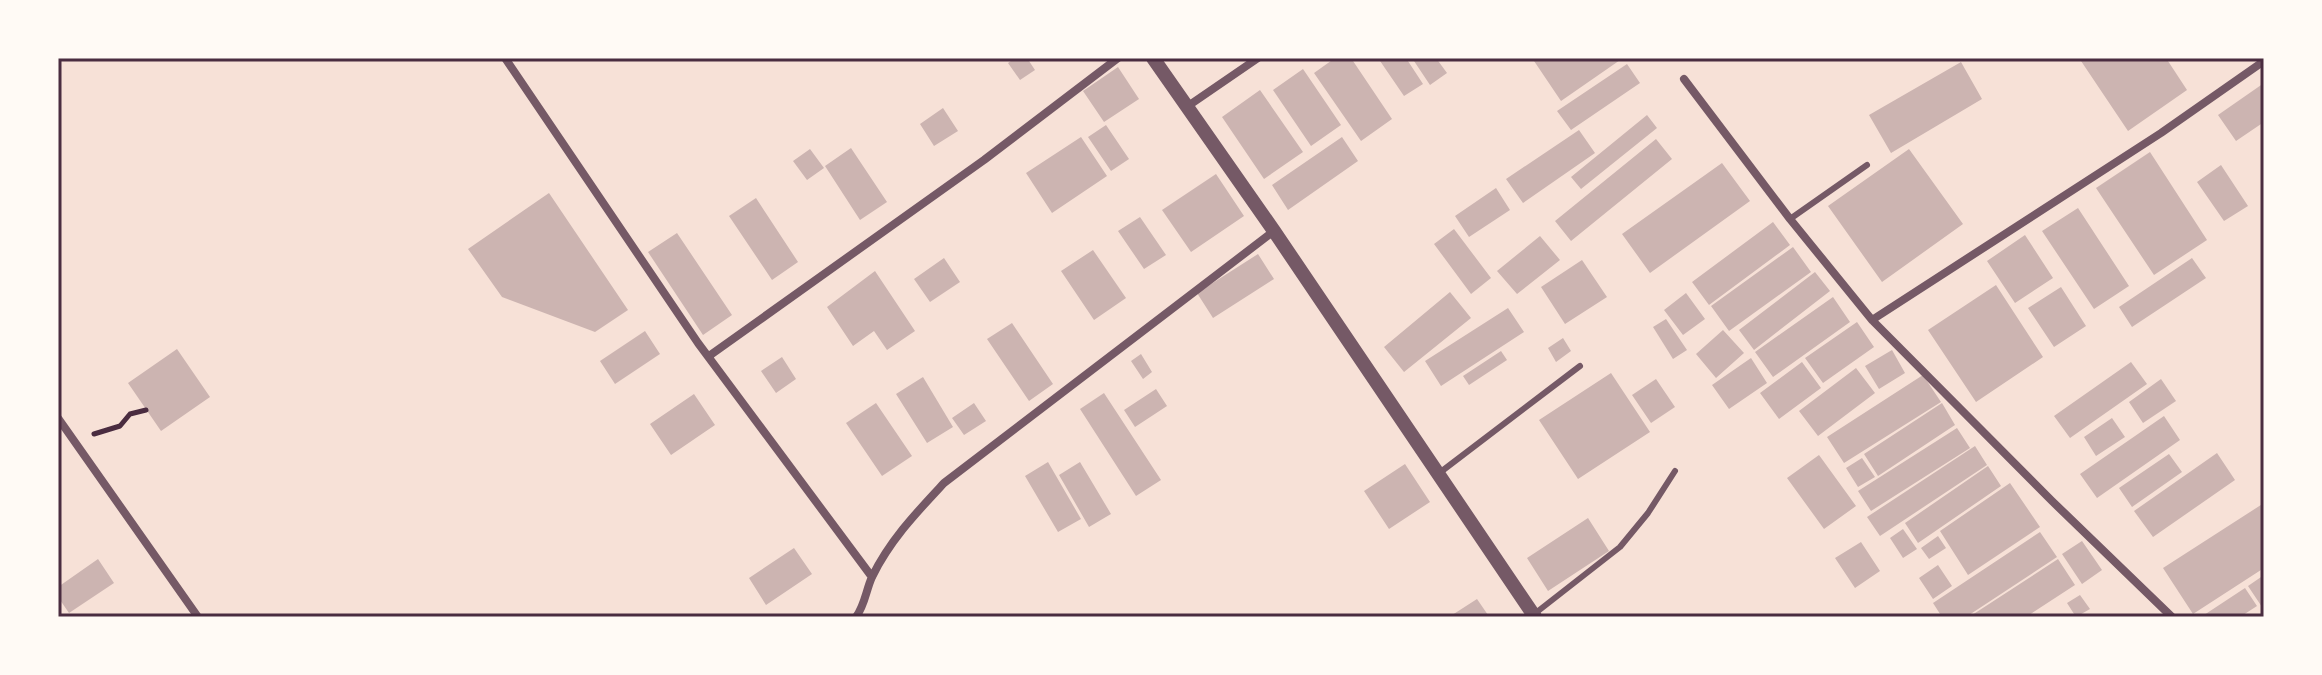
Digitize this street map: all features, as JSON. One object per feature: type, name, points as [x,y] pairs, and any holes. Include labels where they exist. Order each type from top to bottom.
[{"type":"street","points":[[505,58],[709,356],[872,577]]},
{"type":"street","points":[[709,356],[984,160],[1118,58]]},
{"type":"street","points":[[1153,58],[1534,616]]},
{"type":"street","points":[[1188,106],[1258,58]]},
{"type":"street","points":[[1872,320],[2161,133],[2264,61]]},
{"type":"street","points":[[1684,79],[1790,219],[1872,320],[2172,617]]},
{"type":"street","points":[[856,617],[872,577],[904,525],[944,483],[1274,231]]},
{"type":"street","points":[[58,418],[198,617]]},
{"type":"lane","points":[[1790,219],[1867,165]]},
{"type":"lane","points":[[1438,474],[1580,366]]},
{"type":"lane","points":[[1534,616],[1620,547],[1648,513],[1675,471]]},
{"type":"path","points":[[74,441],[120,426],[130,414],[146,410]]},
{"type":"building","points":[[1015,58],[1027,58],[1035,70],[1020,80],[1008,63]]},
{"type":"building","points":[[1335,58],[1351,58],[1392,119],[1361,141],[1314,73]]},
{"type":"building","points":[[1378,58],[1406,58],[1423,84],[1404,96]]},
{"type":"building","points":[[1412,58],[1436,58],[1447,73],[1430,85]]},
{"type":"building","points":[[1532,58],[1623,58],[1561,101]]},
{"type":"building","points":[[2079,58],[2166,58],[2187,90],[2128,131]]},
{"type":"building","points":[[1961,62],[1982,99],[1891,153],[1869,115]]},
{"type":"building","points":[[1627,64],[1640,83],[1571,130],[1557,111]]},
{"type":"building","points":[[1118,67],[1139,99],[1104,122],[1083,91]]},
{"type":"building","points":[[1303,69],[1341,125],[1311,146],[1273,90]]},
{"type":"building","points":[[2264,83],[2264,122],[2236,141],[2218,115]]},
{"type":"building","points":[[1260,90],[1303,152],[1264,179],[1222,117]]},
{"type":"building","points":[[943,108],[958,131],[934,146],[920,124]]},
{"type":"building","points":[[1647,115],[1657,128],[1581,189],[1571,177]]},
{"type":"building","points":[[1106,125],[1129,159],[1111,171],[1088,137]]},
{"type":"building","points":[[1579,130],[1595,153],[1523,203],[1506,179]]},
{"type":"building","points":[[1081,137],[1107,176],[1052,213],[1026,173]]},
{"type":"building","points":[[1342,137],[1358,161],[1288,210],[1272,185]]},
{"type":"building","points":[[1656,139],[1672,159],[1571,241],[1555,221]]},
{"type":"building","points":[[851,148],[887,202],[860,220],[825,166]]},
{"type":"building","points":[[810,149],[824,168],[807,180],[793,161]]},
{"type":"building","points":[[1909,149],[1963,224],[1882,282],[1828,206]]},
{"type":"building","points":[[2150,152],[2207,240],[2154,275],[2096,188]]},
{"type":"building","points":[[1722,163],[1750,201],[1650,273],[1622,234]]},
{"type":"building","points":[[2221,165],[2248,206],[2224,221],[2197,182]]},
{"type":"building","points":[[1216,174],[1244,216],[1191,252],[1162,210]]},
{"type":"building","points":[[1496,188],[1510,210],[1469,237],[1455,216]]},
{"type":"building","points":[[549,193],[628,310],[595,332],[502,297],[468,249]]},
{"type":"building","points":[[756,198],[798,262],[772,280],[729,216]]},
{"type":"building","points":[[2078,208],[2129,286],[2094,309],[2042,231]]},
{"type":"building","points":[[1140,217],[1166,255],[1144,269],[1118,231]]},
{"type":"building","points":[[1773,222],[1790,245],[1709,305],[1692,282]]},
{"type":"building","points":[[1454,229],[1491,278],[1471,294],[1434,244]]},
{"type":"building","points":[[677,233],[732,315],[703,335],[648,252]]},
{"type":"building","points":[[2025,235],[2053,278],[2015,303],[1987,261]]},
{"type":"building","points":[[1540,236],[1560,260],[1517,294],[1497,271]]},
{"type":"building","points":[[1793,247],[1811,272],[1729,331],[1711,306]]},
{"type":"building","points":[[1093,250],[1126,298],[1094,320],[1061,271]]},
{"type":"building","points":[[1258,254],[1274,279],[1213,318],[1197,293]]},
{"type":"building","points":[[944,258],[960,282],[930,302],[914,279]]},
{"type":"building","points":[[2192,258],[2206,278],[2132,327],[2119,307]]},
{"type":"building","points":[[1582,260],[1607,297],[1565,324],[1541,287]]},
{"type":"building","points":[[875,271],[915,331],[887,350],[874,331],[853,346],[827,307]]},
{"type":"building","points":[[1815,272],[1830,291],[1754,350],[1739,330]]},
{"type":"building","points":[[1996,285],[2043,357],[1976,402],[1928,330]]},
{"type":"building","points":[[2061,287],[2086,326],[2054,347],[2028,308]]},
{"type":"building","points":[[1450,292],[1471,318],[1404,372],[1384,347]]},
{"type":"building","points":[[1686,293],[1705,319],[1683,335],[1664,310]]},
{"type":"building","points":[[1833,297],[1850,322],[1773,377],[1755,352]]},
{"type":"building","points":[[1508,308],[1524,332],[1441,386],[1425,361]]},
{"type":"building","points":[[1666,319],[1687,350],[1673,359],[1653,327]]},
{"type":"building","points":[[1857,322],[1874,347],[1823,383],[1805,358]]},
{"type":"building","points":[[1012,323],[1053,384],[1029,401],[987,339]]},
{"type":"building","points":[[1723,330],[1744,353],[1716,378],[1696,354]]},
{"type":"building","points":[[645,331],[660,354],[615,384],[600,361]]},
{"type":"building","points":[[1563,338],[1571,351],[1556,362],[1548,348]]},
{"type":"building","points":[[177,349],[210,397],[161,431],[128,383]]},
{"type":"building","points":[[1892,350],[1905,373],[1879,389],[1865,366]]},
{"type":"building","points":[[1501,351],[1507,360],[1469,385],[1463,376]]},
{"type":"building","points":[[1141,354],[1152,372],[1143,379],[1131,361]]},
{"type":"building","points":[[782,357],[796,379],[776,393],[761,371]]},
{"type":"building","points":[[1751,358],[1767,383],[1729,409],[1712,385]]},
{"type":"building","points":[[1802,362],[1821,388],[1779,419],[1760,393]]},
{"type":"building","points":[[2131,362],[2147,384],[2070,438],[2054,416]]},
{"type":"building","points":[[1856,368],[1875,393],[1818,436],[1799,411]]},
{"type":"building","points":[[1611,373],[1650,432],[1578,479],[1539,420]]},
{"type":"building","points":[[1923,375],[1941,402],[1844,463],[1827,437]]},
{"type":"building","points":[[923,377],[953,427],[927,443],[896,394]]},
{"type":"building","points":[[1656,379],[1675,407],[1651,423],[1632,395]]},
{"type":"building","points":[[2161,379],[2176,401],[2143,423],[2129,402]]},
{"type":"building","points":[[1156,389],[1167,406],[1135,427],[1124,410]]},
{"type":"building","points":[[1104,393],[1161,480],[1136,496],[1080,409]]},
{"type":"building","points":[[694,394],[715,425],[671,455],[650,424]]},
{"type":"building","points":[[876,403],[912,456],[882,476],[846,423]]},
{"type":"building","points":[[974,403],[986,421],[964,435],[952,418]]},
{"type":"building","points":[[1942,403],[1955,425],[1878,476],[1864,454]]},
{"type":"building","points":[[2164,416],[2180,440],[2097,498],[2080,474]]},
{"type":"building","points":[[2112,418],[2125,437],[2096,456],[2084,437]]},
{"type":"building","points":[[1957,428],[1970,448],[1871,511],[1858,491]]},
{"type":"building","points":[[1975,446],[1987,465],[1880,536],[1867,517]]},
{"type":"building","points":[[2217,453],[2235,480],[2153,537],[2134,511]]},
{"type":"building","points":[[2169,454],[2182,472],[2132,507],[2119,488]]},
{"type":"building","points":[[1819,455],[1856,506],[1824,529],[1787,478]]},
{"type":"building","points":[[1862,458],[1875,477],[1858,487],[1846,468]]},
{"type":"building","points":[[1048,462],[1081,519],[1058,532],[1025,476]]},
{"type":"building","points":[[1080,462],[1111,514],[1089,527],[1059,475]]},
{"type":"building","points":[[1405,464],[1430,502],[1389,529],[1364,491]]},
{"type":"building","points":[[1988,466],[2001,486],[1918,543],[1905,523]]},
{"type":"building","points":[[2010,483],[2040,527],[1968,575],[1940,531]]},
{"type":"building","points":[[2264,503],[2264,568],[2193,614],[2163,568]]},
{"type":"building","points":[[1588,518],[1609,551],[1548,591],[1527,558]]},
{"type":"building","points":[[1903,529],[1917,549],[1903,558],[1890,538]]},
{"type":"building","points":[[2040,532],[2057,557],[1966,617],[1942,617],[1933,603]]},
{"type":"building","points":[[1938,536],[1946,548],[1929,559],[1921,548]]},
{"type":"building","points":[[2082,541],[2102,570],[2082,584],[2062,554]]},
{"type":"building","points":[[1861,542],[1880,571],[1855,588],[1835,558]]},
{"type":"building","points":[[794,548],[812,574],[766,605],[749,578]]},
{"type":"building","points":[[98,559],[114,583],[69,613],[58,597],[58,587]]},
{"type":"building","points":[[2058,559],[2075,585],[2026,617],[1969,617]]},
{"type":"building","points":[[1938,565],[1952,586],[1933,599],[1919,578]]},
{"type":"building","points":[[2264,575],[2264,610],[2248,586]]},
{"type":"building","points":[[2245,588],[2257,606],[2240,617],[2201,617]]},
{"type":"building","points":[[2080,595],[2090,609],[2076,617],[2067,603]]},
{"type":"building","points":[[1477,599],[1488,615],[1485,617],[1449,617]]}]
